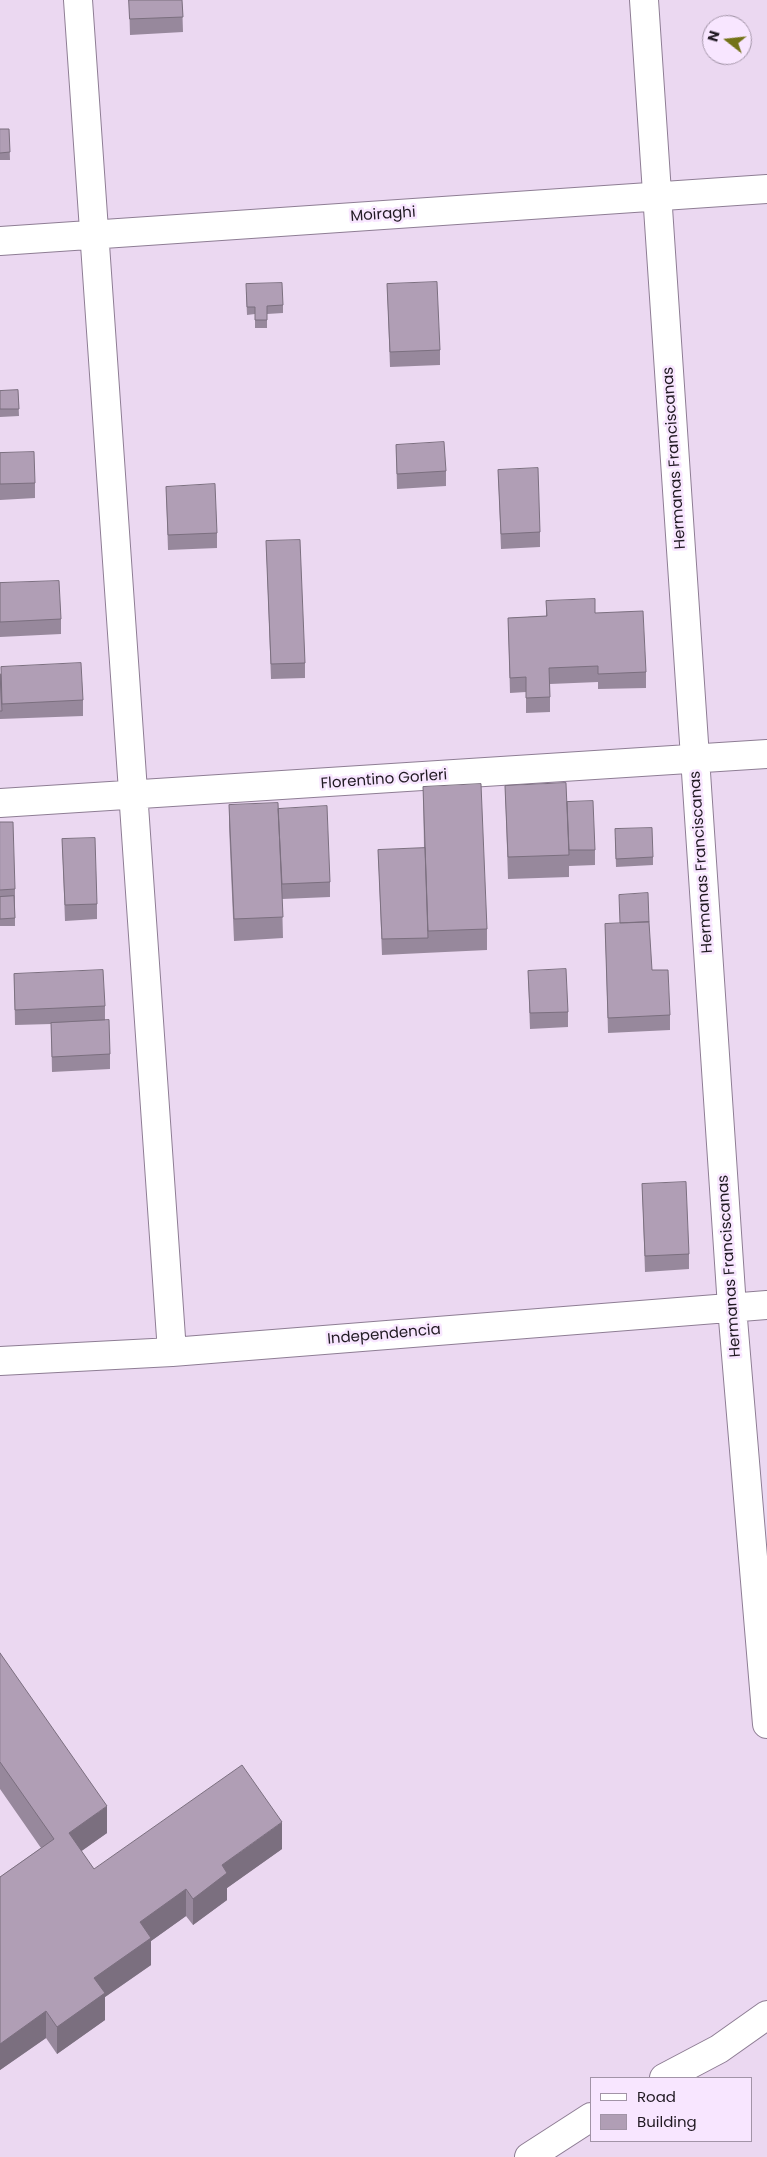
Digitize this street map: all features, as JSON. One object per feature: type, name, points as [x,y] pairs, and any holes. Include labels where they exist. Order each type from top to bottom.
[{"type":"street","points":[[78,0],[96,234],[172,1352]]},
{"type":"street","name":"Hermanas Franciscanas","points":[[644,0],[732,1307],[767,1724]]},
{"type":"street","name":"Moiraghi","points":[[0,241],[767,189]]},
{"type":"street","name":"Florentino Gorleri","points":[[0,803],[134,796],[767,754]]},
{"type":"street","name":"Independencia","points":[[0,1361],[172,1352],[767,1305]]},
{"type":"street","points":[[666,2077],[719,2049],[767,2015]]},
{"type":"street","points":[[529,2157],[590,2118]]},
{"type":"building","points":[[129,0],[182,0],[183,17],[130,19]]},
{"type":"building","points":[[0,129],[9,129],[10,152],[0,153]]},
{"type":"building","points":[[437,282],[440,350],[390,352],[387,284]]},
{"type":"building","points":[[282,283],[283,305],[267,306],[267,320],[255,320],[255,307],[247,307],[246,284]]},
{"type":"building","points":[[18,390],[19,409],[0,409],[0,391]]},
{"type":"building","points":[[444,442],[446,471],[397,474],[396,445]]},
{"type":"building","points":[[34,452],[35,483],[0,484],[0,453]]},
{"type":"building","points":[[538,468],[540,532],[501,534],[498,470]]},
{"type":"building","points":[[215,484],[217,533],[168,535],[166,487]]},
{"type":"building","points":[[300,540],[305,663],[271,664],[266,541]]},
{"type":"building","points":[[59,581],[61,619],[0,622],[0,583]]},
{"type":"building","points":[[595,599],[595,613],[643,611],[646,672],[598,674],[598,666],[549,668],[550,697],[526,698],[526,677],[510,678],[508,618],[547,616],[546,601]]},
{"type":"building","points":[[81,663],[83,700],[2,704],[1,667]]},
{"type":"building","points":[[0,674],[2,711],[0,711]]},
{"type":"building","points":[[566,783],[569,855],[508,857],[505,786]]},
{"type":"building","points":[[481,784],[487,929],[428,931],[423,787]]},
{"type":"building","points":[[593,801],[595,850],[569,850],[567,802]]},
{"type":"building","points":[[278,803],[283,917],[234,919],[229,805]]},
{"type":"building","points":[[327,806],[330,882],[282,884],[278,809]]},
{"type":"building","points":[[0,822],[13,822],[15,889],[0,890]]},
{"type":"building","points":[[652,828],[653,857],[616,859],[615,829]]},
{"type":"building","points":[[95,838],[97,904],[65,905],[62,839]]},
{"type":"building","points":[[425,848],[428,938],[382,939],[378,850]]},
{"type":"building","points":[[648,893],[649,922],[620,923],[619,895]]},
{"type":"building","points":[[14,896],[15,918],[0,919],[0,897]]},
{"type":"building","points":[[649,922],[652,970],[668,970],[670,1015],[608,1018],[605,924]]},
{"type":"building","points":[[566,969],[568,1012],[530,1013],[528,971]]},
{"type":"building","points":[[103,970],[105,1006],[15,1010],[14,974]]},
{"type":"building","points":[[109,1020],[110,1054],[52,1057],[51,1023]]},
{"type":"building","points":[[686,1182],[689,1254],[645,1256],[642,1184]]},
{"type":"building","points":[[0,1653],[107,1806],[69,1833],[94,1869],[242,1765],[282,1822],[222,1865],[227,1873],[193,1899],[186,1889],[140,1922],[151,1938],[94,1978],[105,1993],[57,2027],[46,2011],[0,2044],[0,1877],[54,1839],[0,1762]]}]
